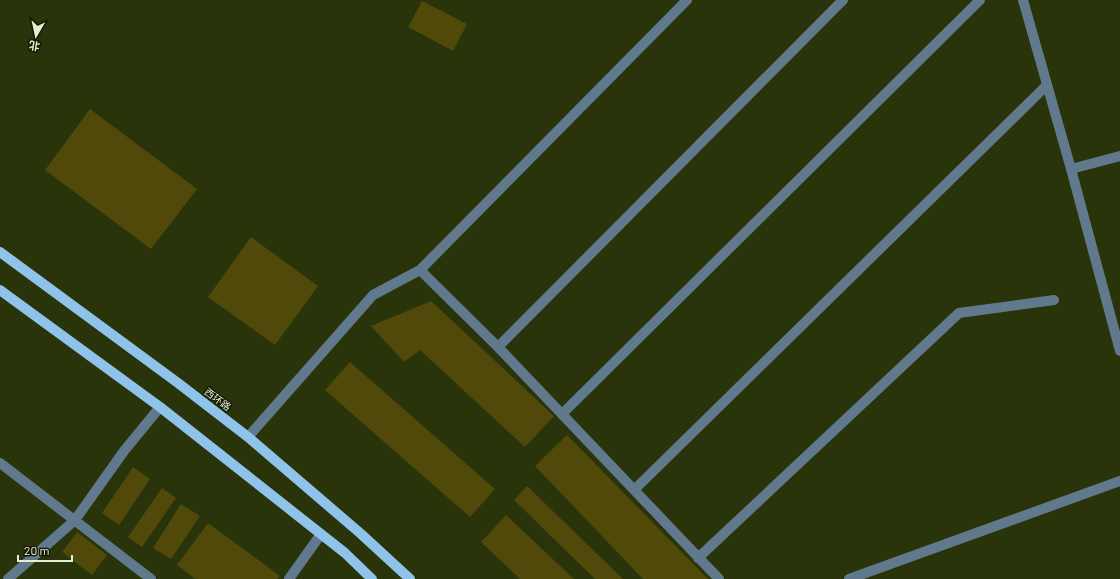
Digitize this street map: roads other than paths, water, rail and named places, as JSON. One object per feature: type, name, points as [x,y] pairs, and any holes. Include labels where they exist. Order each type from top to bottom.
[{"type":"main road","name":"西环路","points":[[0,252],[248,437],[360,533],[410,579]]},
{"type":"main road","points":[[0,290],[208,444],[321,534],[372,579]]},
{"type":"street","points":[[248,437],[373,295],[420,270],[687,0]]},
{"type":"street","points":[[498,347],[842,0]]},
{"type":"street","points":[[562,414],[980,0]]},
{"type":"street","points":[[1023,0],[1071,169],[1116,319],[1120,351]]},
{"type":"street","points":[[634,490],[1047,85]]},
{"type":"street","points":[[1071,169],[1120,156]]},
{"type":"street","points":[[420,270],[498,347],[718,579]]},
{"type":"street","points":[[698,558],[959,313],[1054,300]]},
{"type":"street","points":[[8,579],[75,520],[124,450],[160,407]]},
{"type":"street","points":[[0,463],[151,579]]},
{"type":"street","points":[[849,579],[1120,481]]},
{"type":"street","points":[[289,579],[321,534]]}]
